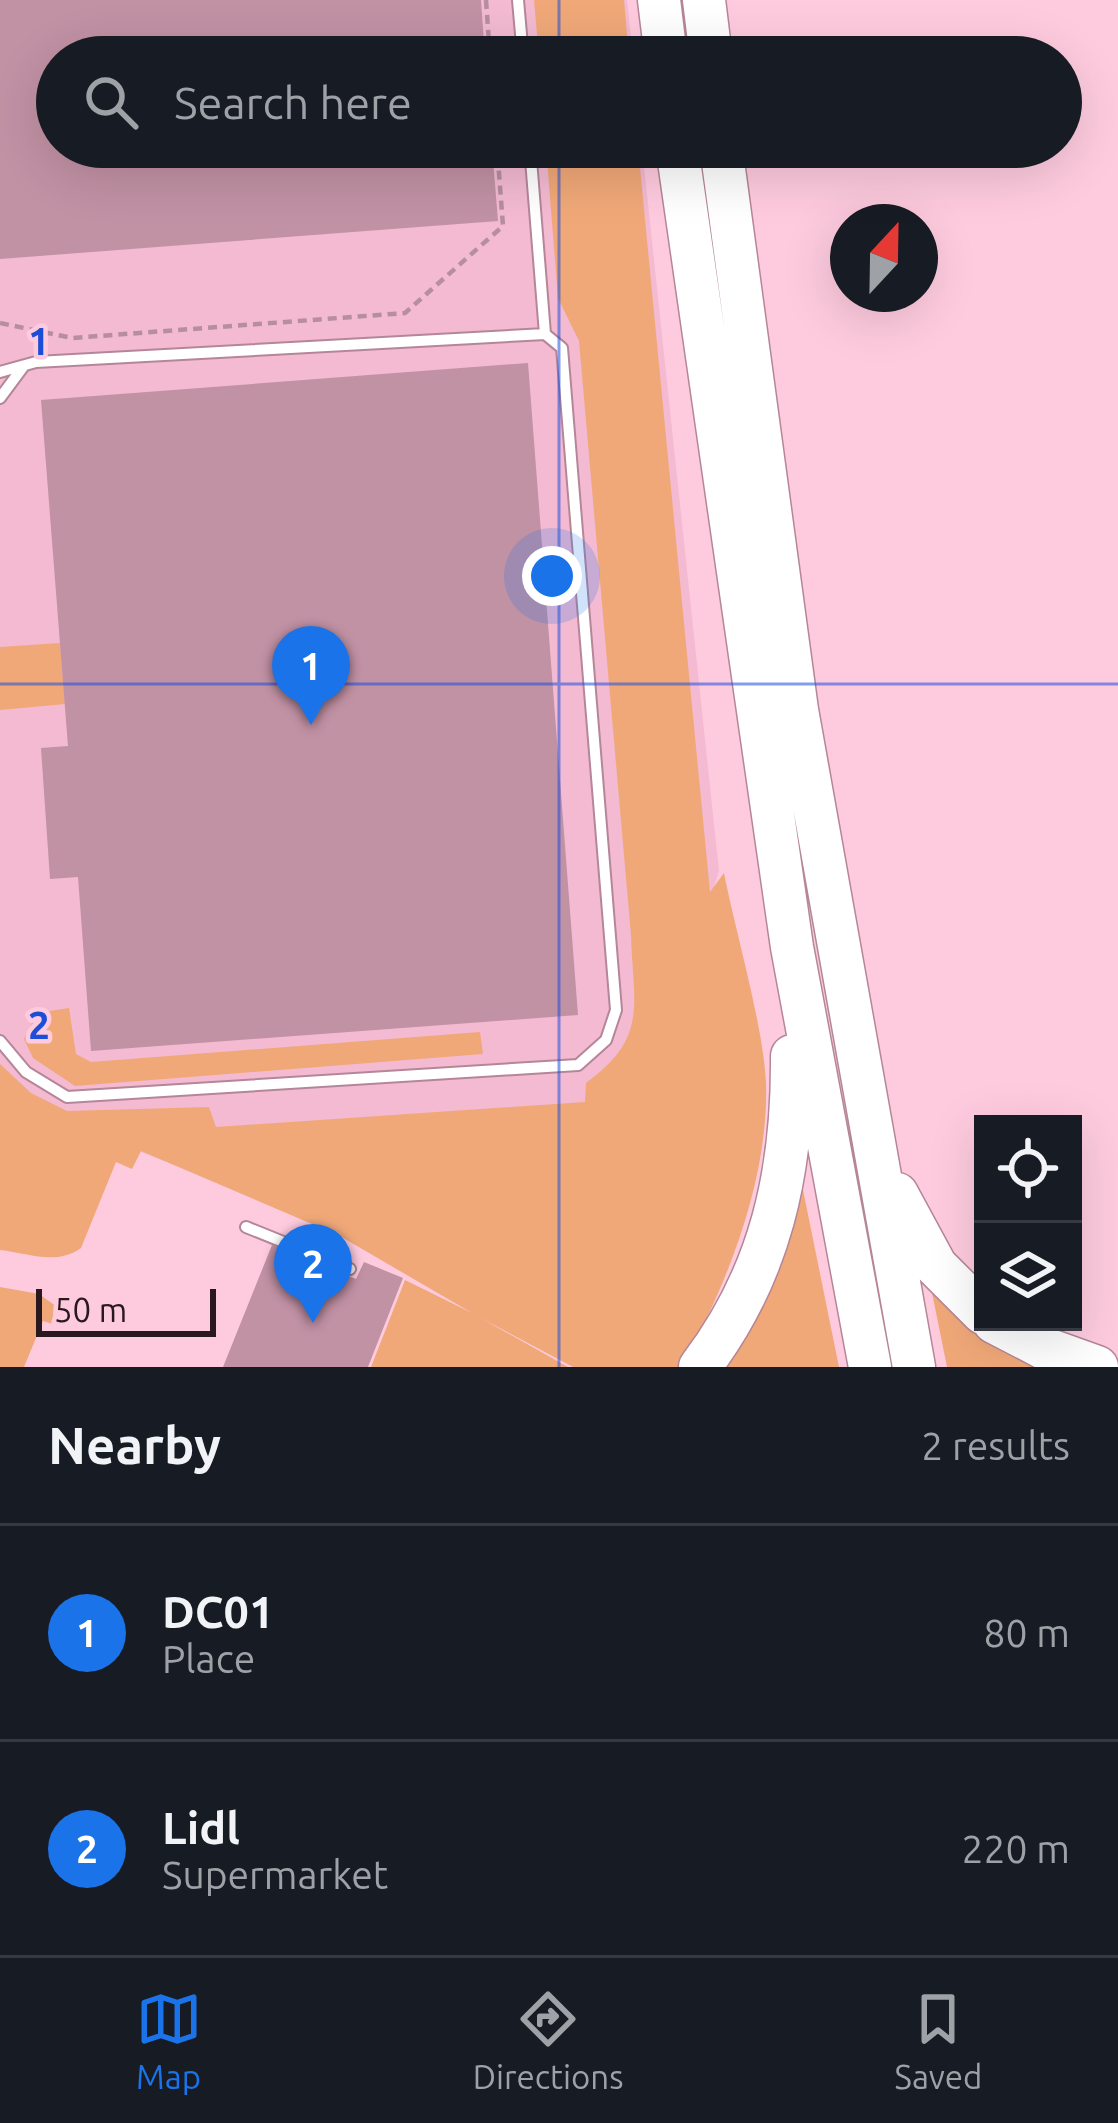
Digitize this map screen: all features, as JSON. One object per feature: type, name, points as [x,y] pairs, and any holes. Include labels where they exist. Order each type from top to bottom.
[{"type":"highway","points":[[659,0],[663,36]]},
{"type":"highway","points":[[704,0],[708,36]]},
{"type":"highway","points":[[680,168],[792,947],[870,1367]]},
{"type":"highway","points":[[724,168],[797,710],[914,1367]]},
{"type":"highway","points":[[700,1367],[758,1269],[784,1186],[793,1107],[792,947]]},
{"type":"highway","points":[[865,1107],[914,1231],[936,1266],[974,1304]]},
{"type":"highway","points":[[1015,1331],[1097,1367]]},
{"type":"lane","points":[[518,0],[521,36]]},
{"type":"lane","points":[[532,168],[545,334]]},
{"type":"lane","points":[[0,372],[36,362],[545,334],[562,348],[616,1010],[606,1040],[578,1065],[68,1097],[26,1072],[0,1041]]},
{"type":"lane","points":[[0,398],[23,368]]},
{"type":"lane","points":[[246,1227],[350,1269]]},
{"type":"path","points":[[486,0],[489,36]]},
{"type":"path","points":[[0,323],[72,338],[405,313],[503,226],[499,168]]},
{"type":"shaded area","points":[[0,0],[627,0],[631,36],[36,36],[36,168],[644,168],[719,871],[570,1361],[476,1315],[340,1236],[223,1184],[0,1097]]},
{"type":"shaded area","points":[[534,0],[624,0],[627,36],[537,36]]},
{"type":"shaded area","points":[[548,168],[640,168],[710,892],[724,873],[755,1007],[766,1083],[753,1194],[715,1301],[682,1367],[573,1367],[479,1317],[568,1367],[371,1367],[405,1280],[472,1313],[340,1236],[141,1151],[132,1169],[116,1162],[81,1248],[52,1257],[0,1250],[0,1064],[31,1093],[67,1111],[209,1107],[216,1127],[585,1102],[586,1083],[620,1050],[633,1018],[631,935],[579,341],[558,298]]},
{"type":"shaded area","points":[[60,643],[65,704],[0,710],[0,647]]},
{"type":"shaded area","points":[[69,1008],[76,1054],[91,1062],[480,1032],[483,1054],[75,1086],[33,1058],[24,1039],[37,1013]]},
{"type":"shaded area","points":[[801,1180],[839,1367],[713,1367]]},
{"type":"shaded area","points":[[929,1278],[974,1309],[974,1331],[1007,1331],[1060,1367],[947,1367]]},
{"type":"shaded area","points":[[0,1287],[39,1294],[60,1309],[59,1326],[43,1321],[24,1367],[0,1367]]},
{"type":"building","points":[[0,0],[481,0],[484,36],[36,36],[36,168],[494,168],[498,221],[0,259]]},
{"type":"building","points":[[528,363],[578,1015],[91,1051],[78,877],[50,879],[41,748],[68,746],[41,400]]},
{"type":"building","points":[[272,1245],[356,1279],[364,1262],[403,1278],[368,1367],[223,1367]]},
{"type":"place","name":"DC01","points":[[311,725]]},
{"type":"place","name":"Lidl","points":[[313,1323]]}]
